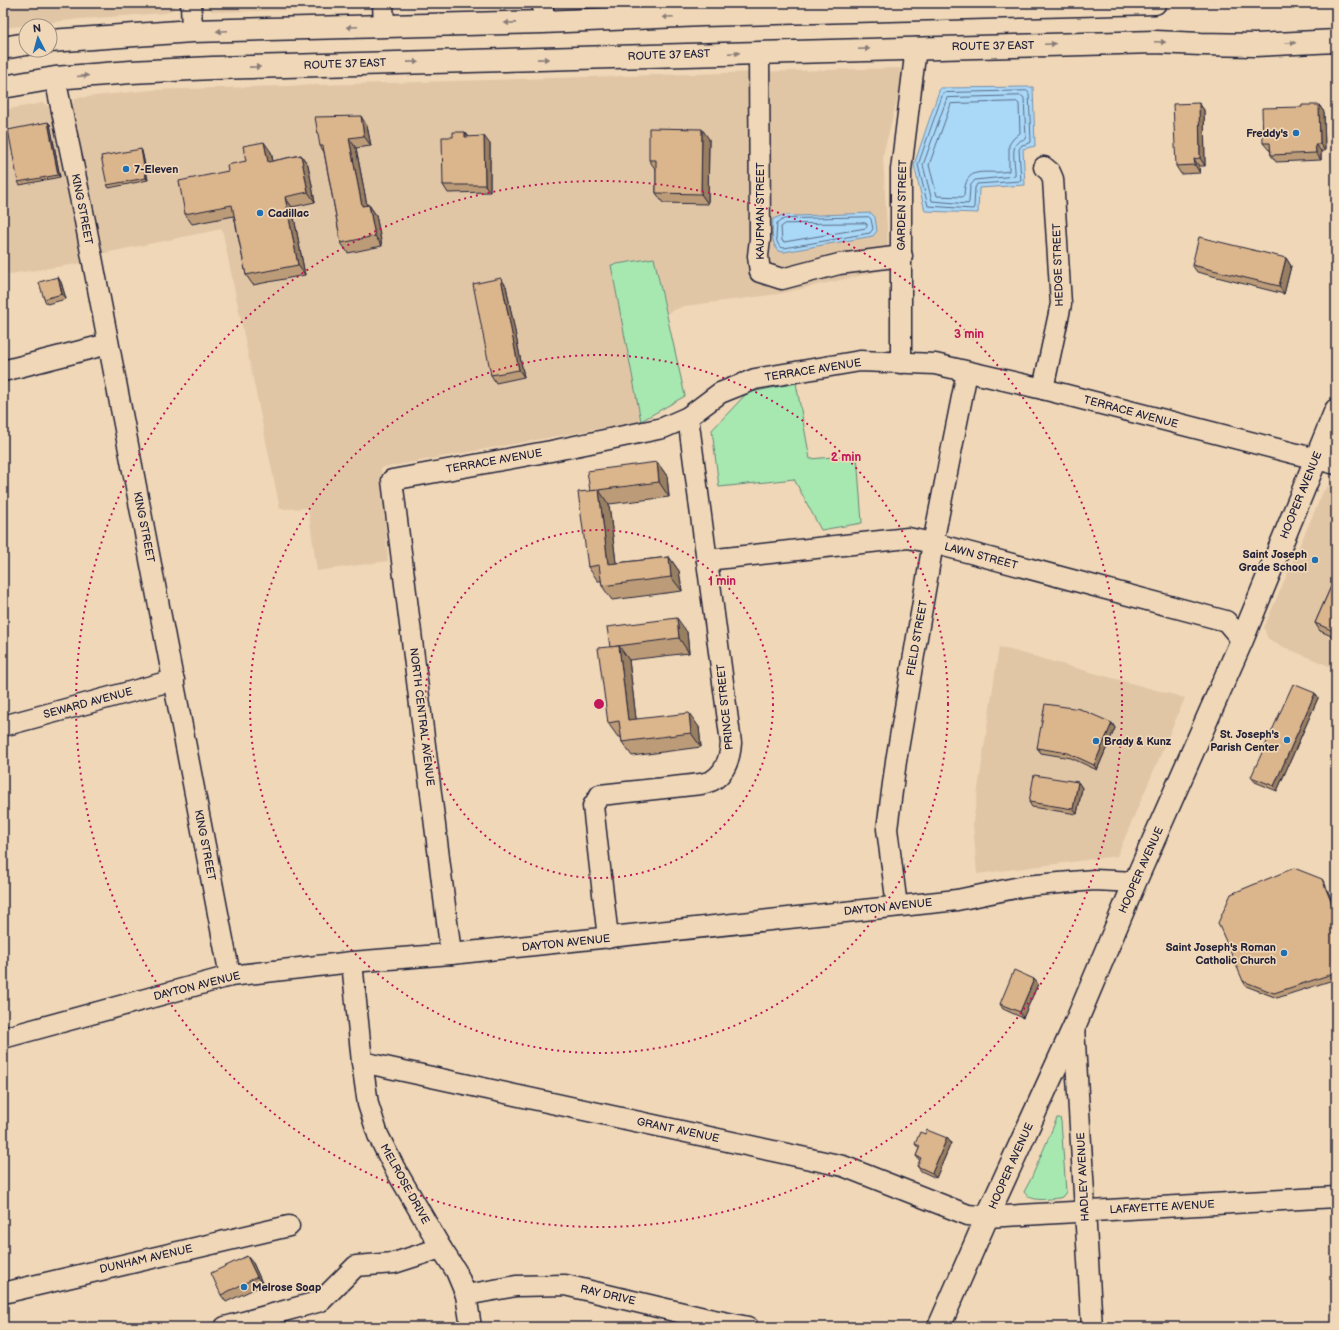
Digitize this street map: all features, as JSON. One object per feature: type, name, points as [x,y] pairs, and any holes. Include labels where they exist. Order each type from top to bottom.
[{"type":"main road","points":[[58,40],[192,31],[384,26],[543,12],[1155,3]]},
{"type":"main road","name":"ROUTE 37 EAST","points":[[3,87],[55,78],[212,68],[1156,42],[1201,44],[1332,44]]},
{"type":"main road","points":[[3,48],[18,45]]},
{"type":"main road","name":"HOOPER AVENUE","points":[[939,1327],[1074,1027],[1135,882],[1242,640],[1336,410]]},
{"type":"street","points":[[191,3],[192,31]]},
{"type":"street","points":[[383,3],[384,26]]},
{"type":"street","name":"GARDEN STREET","points":[[901,363],[901,170],[916,48]]},
{"type":"street","name":"KAUFMAN STREET","points":[[759,52],[760,239],[758,256],[760,272],[782,279],[839,264],[902,256]]},
{"type":"street","name":"KING STREET","points":[[55,78],[174,680],[230,976]]},
{"type":"street","name":"HEDGE STREET","points":[[1042,389],[1061,304],[1053,179],[1050,172],[1044,167]]},
{"type":"street","points":[[3,371],[108,344]]},
{"type":"street","name":"TERRACE AVENUE","points":[[392,480],[551,451],[663,428],[688,417],[720,393],[755,379],[860,361],[935,364],[1042,389],[1336,464]]},
{"type":"street","name":"FIELD STREET","points":[[897,906],[887,829],[896,761],[933,543],[967,372]]},
{"type":"street","name":"PRINCE STREET","points":[[608,938],[593,806],[600,795],[701,784],[713,780],[723,770],[730,758],[731,743],[688,417]]},
{"type":"street","name":"NORTH CENTRAL AVENUE","points":[[392,480],[451,954]]},
{"type":"street","name":"LAWN STREET","points":[[707,560],[908,538],[933,543],[1226,621],[1242,640]]},
{"type":"street","name":"SEWARD AVENUE","points":[[3,726],[174,680]]},
{"type":"street","name":"DAYTON AVENUE","points":[[3,1038],[230,976],[352,962],[451,954],[608,938],[957,900],[1025,886],[1094,880],[1135,882]]},
{"type":"street","name":"MELROSE DRIVE","points":[[352,962],[362,1062],[368,1104],[378,1135],[394,1167],[441,1248],[456,1270],[466,1295],[470,1327]]},
{"type":"street","name":"HADLEY AVENUE","points":[[1074,1027],[1092,1327]]},
{"type":"street","name":"GRANT AVENUE","points":[[362,1062],[843,1166],[968,1215],[988,1217]]},
{"type":"street","name":"LAFAYETTE AVENUE","points":[[988,1217],[1336,1197]]},
{"type":"street","name":"DUNHAM AVENUE","points":[[3,1293],[289,1226]]},
{"type":"street","points":[[225,1327],[321,1301],[356,1266],[394,1263],[441,1248]]},
{"type":"street","name":"RAY DRIVE","points":[[466,1295],[516,1286],[565,1285],[748,1327]]},
{"type":"shaded area","points":[[3,3],[177,3],[173,10],[166,13],[58,22],[58,18],[18,18],[18,26],[3,28]]},
{"type":"shaded area","points":[[205,3],[370,3],[361,8],[219,12],[212,11]]},
{"type":"shaded area","points":[[896,68],[905,69],[883,155],[889,269],[778,294],[684,306],[667,313],[654,258],[611,265],[641,421],[381,468],[388,561],[317,571],[308,508],[280,509],[222,229],[100,254],[71,113],[74,100],[77,98],[150,90]]},
{"type":"shaded area","points":[[43,103],[51,108],[84,263],[9,274],[3,264],[3,110]]},
{"type":"shaded area","name":"Saint Joseph Grade School","points":[[1336,483],[1336,669],[1272,642],[1267,637],[1264,627],[1323,492],[1330,484]]},
{"type":"shaded area","points":[[999,647],[1185,698],[1117,856],[977,874],[973,823]]},
{"type":"green space","points":[[654,258],[685,396],[641,421],[611,265]]},
{"type":"green space","points":[[796,383],[810,459],[857,455],[862,523],[821,530],[794,479],[719,487],[712,430],[747,393]]},
{"type":"green space","points":[[1057,1118],[1060,1118],[1061,1121],[1066,1192],[1059,1198],[1031,1198],[1024,1192]]},
{"type":"water","points":[[1033,87],[1035,146],[1023,149],[1025,185],[979,188],[978,213],[925,211],[914,165],[940,88]]},
{"type":"water","points":[[871,213],[875,217],[877,231],[873,236],[784,252],[778,251],[774,244],[772,232],[773,219],[783,215],[797,216]]},
{"type":"building","points":[[1199,103],[1200,158],[1194,159],[1195,165],[1176,166],[1173,104]]},
{"type":"building","name":"Freddy's","points":[[1302,105],[1319,105],[1320,144],[1315,144],[1316,153],[1271,155],[1270,143],[1263,143],[1262,108],[1302,107]]},
{"type":"building","points":[[361,116],[364,136],[349,138],[362,206],[369,205],[375,236],[341,243],[323,146],[320,146],[315,117]]},
{"type":"building","points":[[48,122],[58,175],[18,182],[8,130]]},
{"type":"building","points":[[649,128],[702,129],[701,194],[656,193],[656,160],[649,160]]},
{"type":"building","points":[[453,132],[465,132],[465,137],[484,136],[485,185],[443,185],[442,137],[453,137]]},
{"type":"building","points":[[264,142],[268,162],[301,155],[308,192],[285,197],[298,265],[246,275],[232,205],[185,214],[179,181],[228,171],[227,165],[246,161],[243,146]]},
{"type":"building","name":"7-Eleven","points":[[141,149],[146,178],[107,185],[101,156]]},
{"type":"building","points":[[1199,237],[1286,258],[1279,286],[1192,265]]},
{"type":"building","points":[[58,277],[62,294],[44,299],[39,282]]},
{"type":"building","points":[[501,278],[519,370],[491,375],[473,284]]},
{"type":"building","points":[[657,462],[659,482],[590,491],[587,471]]},
{"type":"building","points":[[599,490],[608,564],[669,557],[671,577],[602,586],[599,565],[588,567],[578,492]]},
{"type":"building","points":[[1336,575],[1336,632],[1315,623]]},
{"type":"building","points":[[677,618],[679,638],[610,647],[607,627]]},
{"type":"building","points":[[619,646],[628,720],[689,713],[691,733],[622,742],[619,721],[608,723],[598,648]]},
{"type":"building","name":"St. Joseph's Parish Center","points":[[1293,684],[1315,693],[1274,786],[1251,777]]},
{"type":"building","points":[[1045,704],[1080,709],[1112,723],[1094,765],[1068,753],[1037,748]]},
{"type":"building","points":[[1034,775],[1078,782],[1073,809],[1029,802]]},
{"type":"building","name":"Saint Joseph's Roman Catholic Church","points":[[1294,868],[1322,879],[1336,914],[1336,965],[1332,974],[1274,993],[1243,981],[1218,923],[1231,894]]},
{"type":"building","points":[[1014,970],[1034,979],[1020,1012],[1000,1004]]},
{"type":"building","points":[[927,1130],[947,1138],[932,1173],[917,1166],[921,1158],[916,1156],[920,1146],[915,1144],[920,1132],[925,1134]]},
{"type":"building","points":[[247,1256],[257,1277],[221,1295],[211,1273]]},
{"type":"place","name":"Freddy's","points":[[1296,133]]},
{"type":"place","name":"7-Eleven","points":[[126,169]]},
{"type":"place","name":"Cadillac","points":[[260,213]]},
{"type":"place","name":"Saint Joseph Grade School","points":[[1315,560]]},
{"type":"place","name":"St. Joseph's Parish Center","points":[[1287,740]]},
{"type":"place","name":"Brady & Kunz","points":[[1096,741]]},
{"type":"place","name":"Saint Joseph's Roman Catholic Church","points":[[1284,953]]},
{"type":"place","name":"Melrose Soap","points":[[244,1287]]}]
